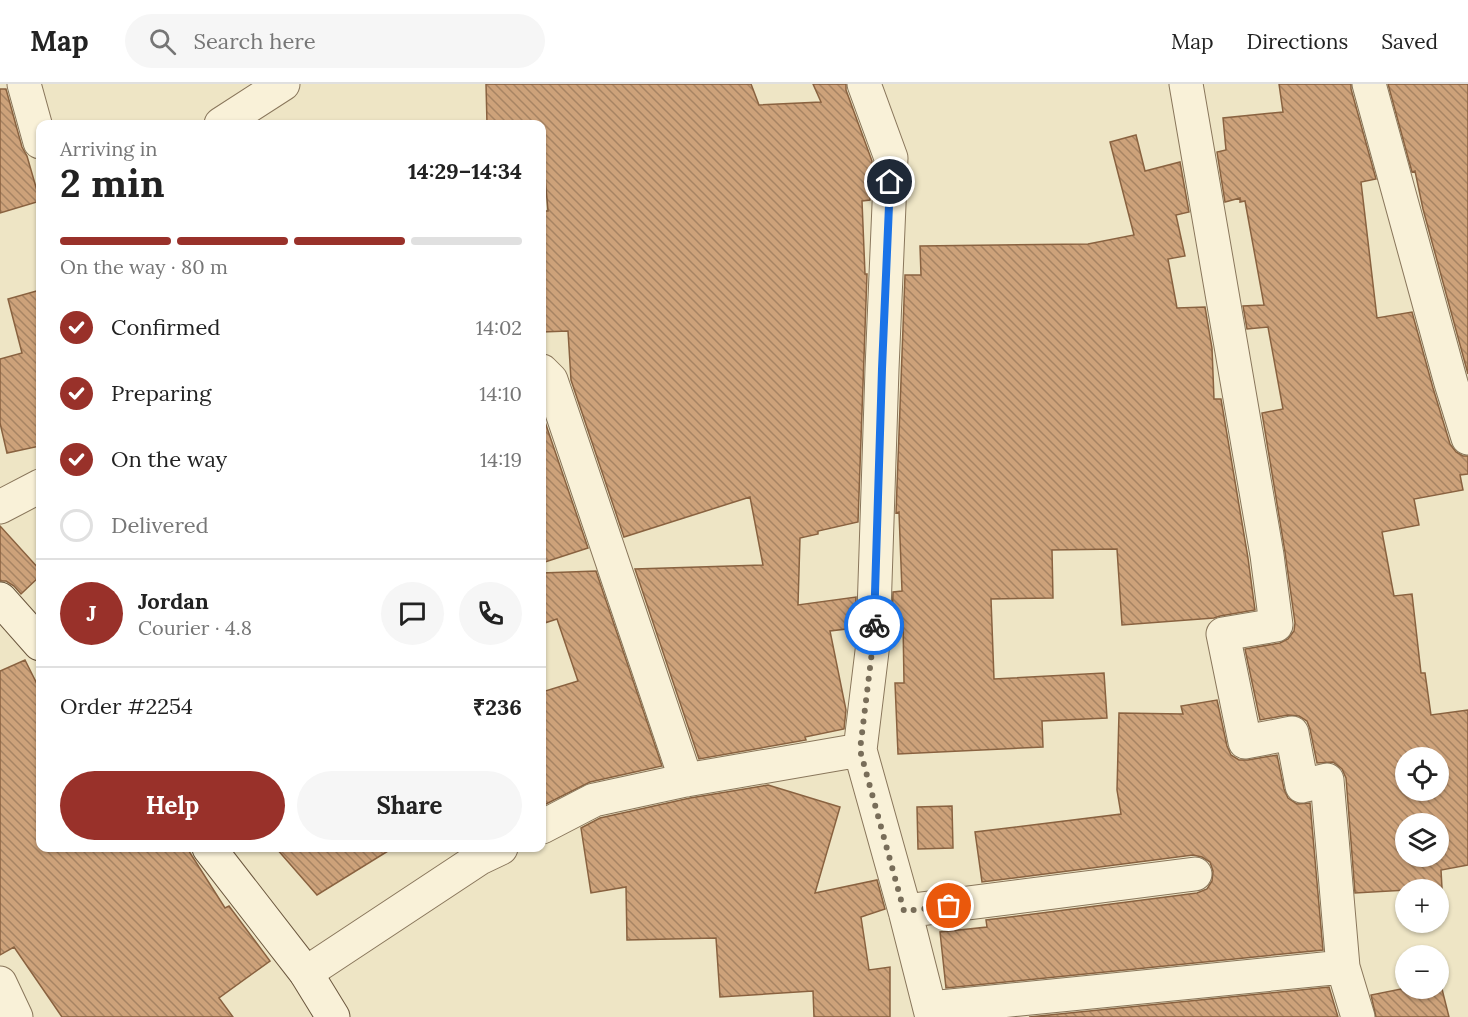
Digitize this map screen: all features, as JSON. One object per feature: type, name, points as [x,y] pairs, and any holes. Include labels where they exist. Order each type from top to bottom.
[{"type":"street","points":[[24,84],[36,128]]},
{"type":"street","points":[[227,120],[283,84]]},
{"type":"street","points":[[864,84],[891,158],[873,643],[860,750],[931,1013],[1343,967]]},
{"type":"street","points":[[1186,84],[1276,625],[1223,634],[1245,741],[1292,733],[1302,786],[1327,780],[1343,967],[1358,1017]]},
{"type":"street","points":[[1369,84],[1468,438]]},
{"type":"street","points":[[546,375],[551,380],[686,780]]},
{"type":"street","points":[[0,507],[36,488]]},
{"type":"street","points":[[0,599],[36,640]]},
{"type":"street","points":[[546,825],[594,800],[686,780],[860,750]]},
{"type":"street","points":[[212,852],[306,973],[333,1017]]},
{"type":"street","points":[[306,973],[480,858],[493,852]]},
{"type":"street","points":[[904,911],[1195,873]]},
{"type":"street","points":[[0,982],[16,1017]]},
{"type":"building","points":[[486,84],[751,84],[759,105],[821,102],[813,84],[846,84],[846,90],[872,161],[870,200],[862,201],[865,274],[867,274],[858,522],[818,531],[818,534],[800,538],[798,605],[856,597],[855,628],[830,631],[846,710],[844,729],[805,737],[806,740],[699,759],[635,569],[763,565],[750,497],[624,537],[571,380],[568,331],[546,332],[546,211],[548,211],[546,120],[487,120]]},
{"type":"building","points":[[1279,84],[1351,84],[1376,179],[1361,182],[1377,318],[1412,312],[1450,444],[1456,452],[1468,456],[1468,474],[1460,475],[1463,490],[1414,499],[1419,525],[1382,532],[1394,596],[1412,594],[1421,673],[1425,673],[1431,715],[1468,710],[1468,865],[1441,870],[1442,879],[1395,879],[1395,891],[1355,893],[1346,778],[1342,769],[1333,762],[1317,763],[1307,721],[1299,716],[1288,715],[1260,720],[1245,649],[1280,643],[1288,639],[1294,631],[1295,623],[1262,413],[1283,409],[1268,327],[1247,329],[1243,306],[1264,305],[1245,201],[1240,202],[1240,198],[1225,202],[1217,152],[1226,150],[1223,118],[1283,112]]},
{"type":"building","points":[[1388,84],[1468,84],[1468,374],[1423,209],[1415,171],[1412,172]]},
{"type":"building","points":[[0,89],[6,89],[36,187],[36,202],[0,213]]},
{"type":"building","points":[[1136,135],[1145,171],[1180,162],[1189,212],[1176,215],[1185,256],[1168,259],[1177,308],[1205,307],[1212,348],[1214,399],[1221,399],[1255,610],[1214,618],[1122,625],[1117,549],[1052,550],[1053,598],[991,599],[994,679],[1104,673],[1107,718],[1042,721],[1043,747],[898,754],[895,683],[904,683],[903,622],[892,623],[893,592],[902,591],[899,512],[896,513],[905,275],[921,275],[920,246],[1088,244],[1134,235],[1110,142]]},
{"type":"building","points":[[36,291],[36,447],[7,453],[0,423],[0,359],[22,353],[8,299]]},
{"type":"building","points":[[546,425],[588,548],[546,562]]},
{"type":"building","points":[[0,526],[36,566],[36,580],[21,594],[6,581],[0,581]]},
{"type":"building","points":[[596,571],[662,766],[590,782],[546,804],[546,691],[578,681],[557,619],[546,623],[546,573]]},
{"type":"building","points":[[25,660],[36,682],[36,852],[190,852],[225,908],[229,906],[270,961],[219,998],[233,1017],[62,1017],[14,947],[0,955],[0,671]]},
{"type":"building","points":[[1217,700],[1231,755],[1239,760],[1248,760],[1277,755],[1288,798],[1297,804],[1310,803],[1323,950],[946,988],[940,932],[987,927],[986,920],[1197,893],[1207,889],[1212,881],[1213,871],[1210,862],[1193,855],[982,882],[975,832],[1121,814],[1117,790],[1119,713],[1183,714],[1181,706]]},
{"type":"building","points":[[768,785],[840,807],[815,893],[877,880],[885,909],[861,917],[869,970],[890,967],[890,1017],[814,1017],[813,991],[720,997],[716,938],[627,940],[626,887],[591,893],[581,828],[600,818],[690,798]]},
{"type":"building","points":[[952,806],[953,848],[918,849],[917,807]]},
{"type":"building","points":[[279,852],[387,852],[317,895]]},
{"type":"building","points":[[1329,987],[1338,1017],[1029,1017]]},
{"type":"building","points":[[1395,990],[1395,999],[1444,999],[1449,1017],[1376,1017],[1371,995]]},
{"type":"way so far","points":[[874,625],[860,750],[904,911],[949,906]]},
{"type":"route","points":[[874,625],[890,182]]}]
